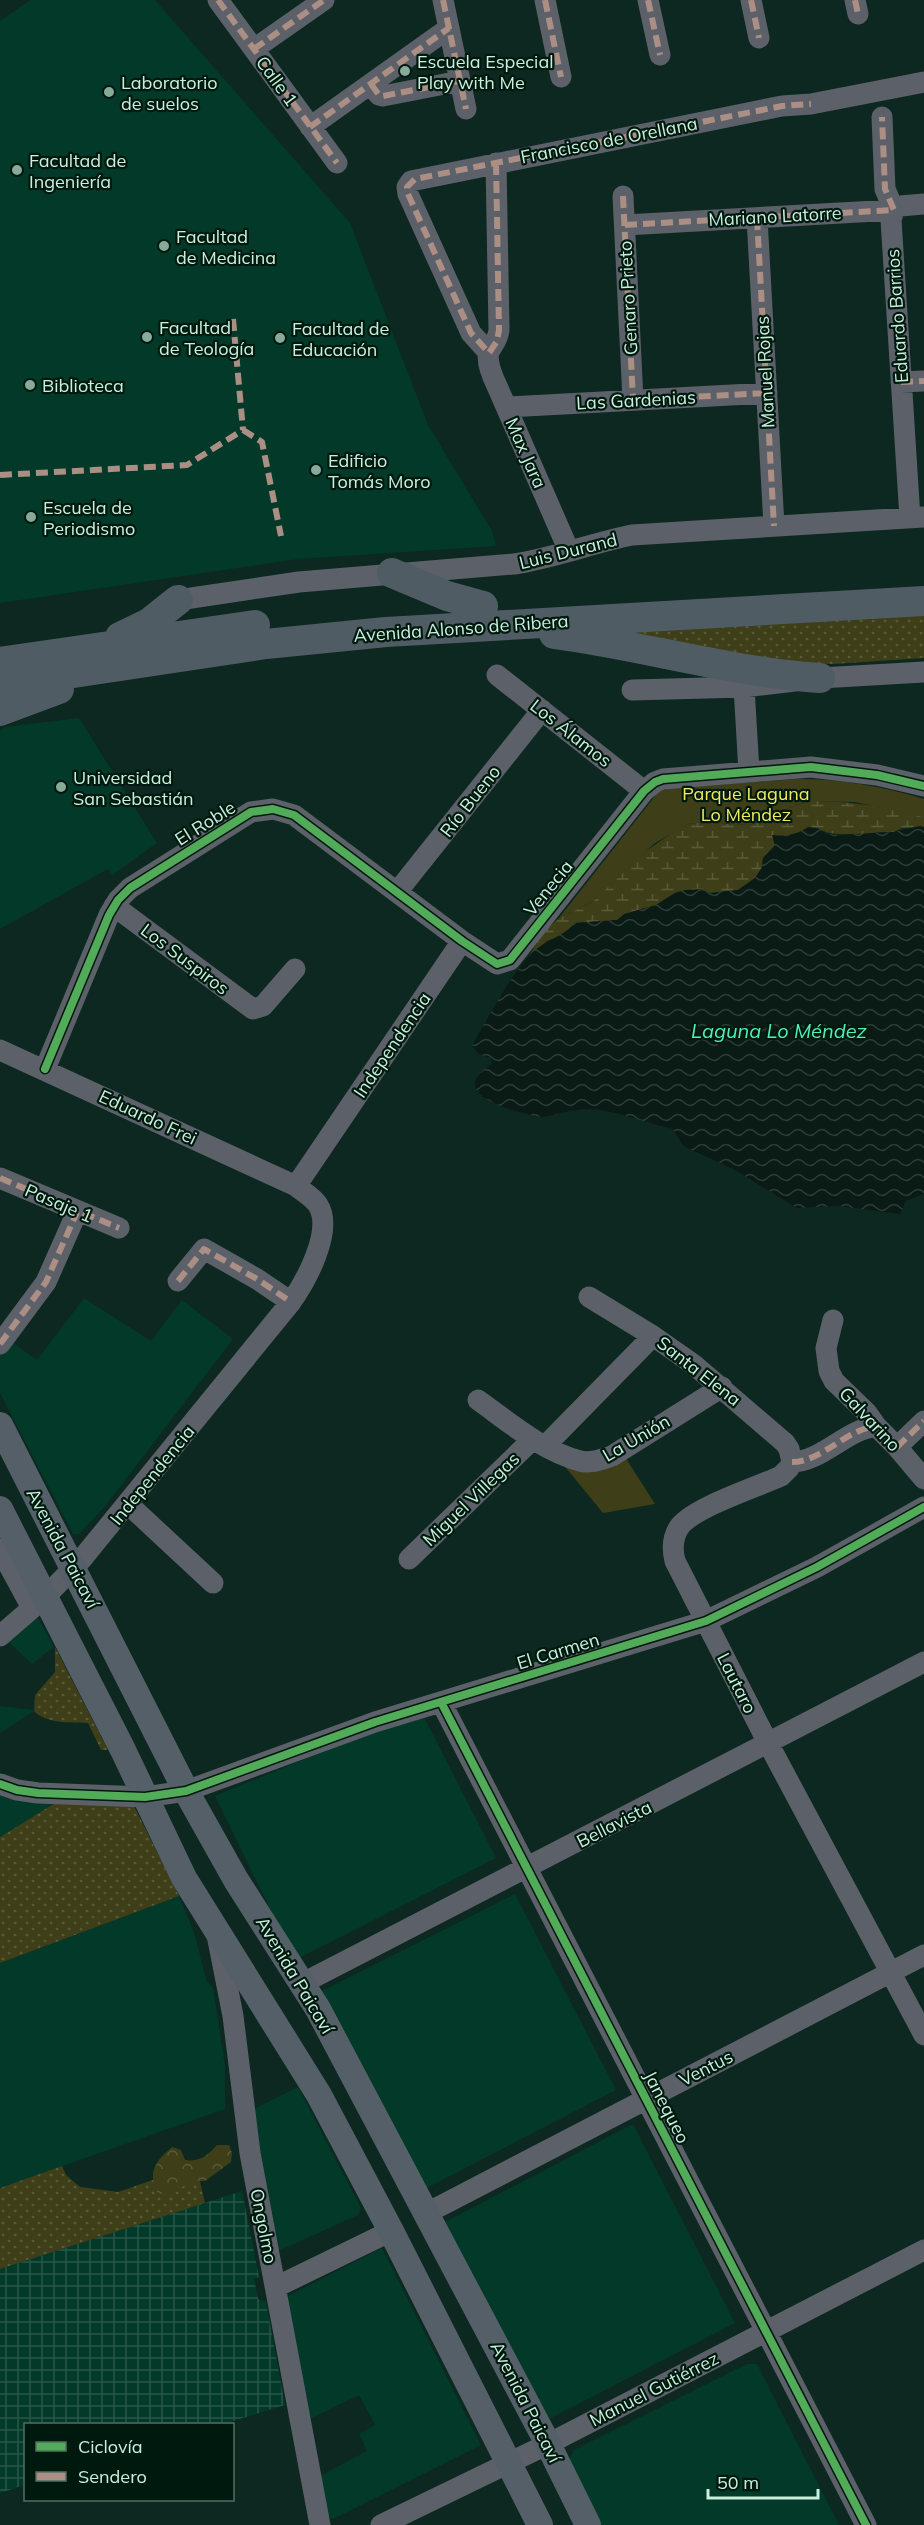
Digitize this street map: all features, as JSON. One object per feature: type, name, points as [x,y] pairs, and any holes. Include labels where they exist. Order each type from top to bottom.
[{"type":"highway","points":[[392,573],[447,596],[480,616],[753,672],[820,678]]},
{"type":"highway","name":"Avenida Alonso de Ribera","points":[[0,684],[266,644],[480,616],[924,581]]},
{"type":"highway","points":[[90,649],[138,629],[178,600]]},
{"type":"highway","name":"Avenida Alonso de Ribera","points":[[0,662],[307,619],[480,616],[924,601]]},
{"type":"highway","points":[[0,711],[139,663]]},
{"type":"main road","name":"Avenida Paicaví","points":[[0,1425],[186,1791],[236,1880],[303,1983],[548,2444],[588,2525]]},
{"type":"main road","name":"Avenida Paicaví","points":[[0,1509],[39,1603],[145,1797],[184,1878],[306,2072],[391,2231],[540,2525]]},
{"type":"street","name":"Calle 1","points":[[218,0],[337,163]]},
{"type":"street","points":[[254,49],[324,0]]},
{"type":"street","points":[[443,0],[466,109]]},
{"type":"street","points":[[545,0],[561,77]]},
{"type":"street","points":[[648,0],[660,55]]},
{"type":"street","points":[[751,0],[759,38]]},
{"type":"street","points":[[310,127],[449,28]]},
{"type":"street","points":[[371,84],[383,96],[460,81]]},
{"type":"street","name":"Francisco de Orellana","points":[[408,184],[415,179],[782,106],[811,104],[924,82]]},
{"type":"street","name":"Eduardo Barrios","points":[[882,117],[885,189],[894,210],[891,220],[901,382],[917,518]]},
{"type":"street","points":[[489,353],[497,341],[500,330],[496,163]]},
{"type":"street","name":"Max Jara","points":[[408,184],[408,194],[471,333],[489,353],[491,371],[569,551]]},
{"type":"street","name":"Genaro Prieto","points":[[623,196],[633,400]]},
{"type":"street","name":"Mariano Latorre","points":[[625,225],[894,210],[904,205],[924,204]]},
{"type":"street","name":"Manuel Rojas","points":[[757,218],[774,526]]},
{"type":"street","points":[[901,382],[924,381]]},
{"type":"street","name":"Las Gardenias","points":[[506,407],[767,393]]},
{"type":"street","name":"Luis Durand","points":[[178,600],[290,583],[514,564],[545,559],[632,536],[917,518]]},
{"type":"street","points":[[632,690],[744,687],[820,678],[924,672]]},
{"type":"street","name":"Los Álamos","points":[[497,675],[644,791]]},
{"type":"street","points":[[744,687],[749,772]]},
{"type":"street","name":"Río Bueno","points":[[398,892],[542,710]]},
{"type":"street","points":[[644,791],[663,779],[811,767],[845,770],[924,786]]},
{"type":"street","name":"Venecia","points":[[462,941],[492,962],[502,963],[510,960],[644,791]]},
{"type":"street","name":"El Roble","points":[[45,1070],[114,906],[123,894],[251,812],[285,811],[294,815],[462,941]]},
{"type":"street","name":"Los Suspiros","points":[[114,906],[250,1007],[257,1009],[263,1006],[295,969]]},
{"type":"street","name":"Independencia","points":[[0,1636],[39,1603],[74,1568],[291,1302],[313,1263],[323,1220],[317,1203],[296,1186],[462,941]]},
{"type":"street","name":"Eduardo Frei","points":[[0,1050],[296,1186]]},
{"type":"street","name":"Pasaje 1","points":[[0,1178],[119,1228]]},
{"type":"street","points":[[0,1344],[46,1282],[77,1212]]},
{"type":"street","points":[[178,1281],[204,1249],[257,1279],[291,1302]]},
{"type":"street","name":"Santa Elena","points":[[589,1297],[653,1336],[722,1387],[785,1443],[792,1462]]},
{"type":"street","name":"Galvarino","points":[[833,1320],[826,1348],[829,1371],[834,1381],[867,1413],[924,1479]]},
{"type":"street","name":"Miguel Villegas","points":[[409,1558],[653,1336]]},
{"type":"street","name":"La Unión","points":[[539,1442],[581,1461],[596,1461],[612,1456],[722,1387]]},
{"type":"street","points":[[478,1400],[539,1442]]},
{"type":"street","points":[[897,1447],[924,1421]]},
{"type":"street","name":"Lautaro","points":[[877,1427],[866,1429],[809,1460],[792,1462],[781,1476],[693,1515],[678,1530],[673,1545],[675,1562],[768,1743],[924,2035]]},
{"type":"street","points":[[128,1504],[213,1583]]},
{"type":"street","name":"El Carmen","points":[[145,1797],[186,1791],[360,1727],[706,1621],[817,1568],[924,1507]]},
{"type":"street","name":"Avenida Paicaví","points":[[0,1549],[39,1603]]},
{"type":"street","name":"Bellavista","points":[[303,1983],[924,1662]]},
{"type":"street","name":"Janequeo","points":[[441,1702],[866,2525]]},
{"type":"street","points":[[0,1784],[17,1790],[38,1793],[145,1797]]},
{"type":"street","name":"Ongolmo","points":[[214,1926],[226,1973],[247,2135],[320,2525]]},
{"type":"street","name":"Ventus","points":[[425,2214],[924,1955]]},
{"type":"street","points":[[276,2287],[391,2231]]},
{"type":"street","name":"Manuel Gutiérrez","points":[[381,2525],[548,2444],[924,2250]]},
{"type":"shaded area","points":[[30,0],[155,0],[350,223],[428,425],[492,531],[496,546],[298,559],[0,603],[0,21]]},
{"type":"shaded area","name":"Universidad San Sebastián","points":[[79,718],[157,843],[112,875],[108,869],[0,929],[0,731],[5,727]]},
{"type":"shaded area","points":[[84,1298],[151,1341],[182,1300],[233,1339],[106,1505],[79,1534],[73,1534],[0,1393],[0,1352],[9,1340],[37,1360]]},
{"type":"shaded area","points":[[36,1618],[54,1647],[32,1664],[9,1642]]},
{"type":"shaded area","points":[[0,1706],[34,1710],[34,1711],[0,1733]]},
{"type":"shaded area","points":[[424,1717],[496,1858],[299,1958],[290,1950],[215,1796],[370,1732]]},
{"type":"shaded area","points":[[0,1795],[19,1801],[55,1803],[0,1837]]},
{"type":"shaded area","points":[[515,1894],[616,2090],[423,2190],[316,1994]]},
{"type":"shaded area","points":[[179,1896],[195,1935],[206,1980],[213,1988],[225,2066],[225,2109],[0,2188],[0,1963]]},
{"type":"shaded area","points":[[298,2087],[361,2208],[358,2215],[278,2251],[255,2139],[254,2109]]},
{"type":"shaded area","points":[[633,2124],[735,2323],[549,2419],[445,2222]]},
{"type":"shaded area","points":[[242,2191],[259,2277],[254,2279],[258,2299],[266,2302],[285,2405],[226,2423],[24,2423],[24,2485],[0,2493],[0,2269]]},
{"type":"shaded area","points":[[382,2248],[481,2445],[333,2519],[328,2517],[318,2477],[367,2451],[359,2434],[375,2425],[359,2395],[306,2421],[285,2302],[288,2296]]},
{"type":"shaded area","points":[[747,2364],[757,2364],[839,2525],[600,2525],[567,2464],[574,2450]]},
{"type":"green space","points":[[924,615],[924,658],[834,664],[772,662],[620,630]]},
{"type":"green space","name":"Parque Laguna Lo Méndez","points":[[797,779],[861,784],[924,799],[924,817],[855,802],[810,801],[782,810],[770,819],[749,825],[705,822],[688,824],[655,843],[592,902],[559,918],[659,791],[671,788]]},
{"type":"green space","points":[[810,801],[853,803],[896,810],[924,817],[924,827],[902,828],[894,832],[843,834],[825,832],[817,828],[781,837],[773,835],[775,845],[763,858],[762,867],[755,878],[738,890],[710,893],[702,889],[675,893],[656,905],[635,911],[617,920],[575,923],[565,934],[547,941],[529,956],[545,930],[559,918],[592,902],[638,857],[673,832],[688,824],[705,822],[749,825],[770,819],[782,810]]},
{"type":"green space","points":[[625,1457],[655,1504],[603,1513],[562,1463]]},
{"type":"green space","points":[[55,1647],[108,1750],[101,1750],[88,1723],[52,1720],[34,1711],[35,1695],[55,1672]]},
{"type":"green space","points":[[55,1803],[133,1804],[179,1896],[0,1963],[0,1837]]},
{"type":"green space","points":[[217,2145],[229,2145],[232,2153],[231,2162],[205,2181],[191,2181],[172,2194],[158,2194],[153,2179],[154,2168],[172,2147],[181,2150],[185,2160],[195,2160],[203,2157]]},
{"type":"green space","points":[[196,2165],[205,2203],[0,2269],[0,2188],[62,2166],[66,2175],[80,2187],[118,2192]]},
{"type":"water","name":"Laguna Lo Méndez","points":[[808,827],[837,835],[894,832],[924,827],[924,1194],[906,1201],[900,1214],[838,1206],[797,1208],[735,1170],[683,1146],[673,1129],[592,1109],[536,1116],[498,1105],[481,1095],[476,1088],[475,1081],[480,1073],[492,1064],[491,1058],[479,1054],[472,1046],[502,994],[530,955],[575,923],[617,920],[624,914],[656,905],[675,893],[685,890],[702,889],[710,893],[738,890],[755,878],[762,868],[763,858],[775,846],[772,835],[791,834]]},
{"type":"marked path","points":[[218,0],[337,163]]},
{"type":"marked path","points":[[254,49],[324,0]]},
{"type":"marked path","points":[[443,0],[466,109]]},
{"type":"marked path","points":[[545,0],[561,77]]},
{"type":"marked path","points":[[648,0],[660,55]]},
{"type":"marked path","points":[[751,0],[759,38]]},
{"type":"marked path","points":[[855,0],[858,14]]},
{"type":"marked path","points":[[310,127],[449,28]]},
{"type":"marked path","points":[[371,84],[379,95],[383,96],[460,81]]},
{"type":"marked path","points":[[496,163],[499,330],[497,341],[489,353],[471,333],[408,194],[407,187],[415,179],[782,106],[811,104]]},
{"type":"marked path","points":[[625,225],[894,210],[885,189],[882,117]]},
{"type":"marked path","points":[[623,196],[633,400],[767,393]]},
{"type":"marked path","points":[[757,218],[774,526]]},
{"type":"marked path","points":[[233,319],[243,430]]},
{"type":"marked path","points":[[901,382],[924,381]]},
{"type":"marked path","points":[[243,430],[262,442],[281,536]]},
{"type":"marked path","points":[[0,475],[187,465],[243,430]]},
{"type":"marked path","points":[[0,1178],[119,1228]]},
{"type":"marked path","points":[[0,1344],[46,1282],[77,1212]]},
{"type":"marked path","points":[[178,1281],[204,1249],[257,1279],[291,1302]]},
{"type":"marked path","points":[[897,1447],[924,1421]]},
{"type":"marked path","points":[[792,1462],[814,1456],[857,1432],[877,1427]]},
{"type":"cycle path","points":[[45,1069],[109,915],[118,900],[130,888],[251,812],[273,809],[294,815],[462,941],[497,964],[510,960],[644,791],[655,782],[663,779],[811,767],[877,775],[924,786]]},
{"type":"cycle path","points":[[0,1784],[17,1790],[38,1793],[145,1797],[186,1791],[375,1722],[706,1621],[817,1567],[924,1507]]},
{"type":"cycle path","points":[[441,1702],[866,2525]]},
{"type":"place","name":"Escuela Especial Play with Me","points":[[405,71]]},
{"type":"place","name":"Laboratorio de suelos","points":[[109,92]]},
{"type":"place","name":"Facultad de Ingeniería","points":[[17,170]]},
{"type":"place","name":"Facultad de Medicina","points":[[164,246]]},
{"type":"place","name":"Facultad de Teología","points":[[147,337]]},
{"type":"place","name":"Facultad de Educación","points":[[280,338]]},
{"type":"place","name":"Biblioteca","points":[[30,385]]},
{"type":"place","name":"Edificio Tomás Moro","points":[[316,470]]},
{"type":"place","name":"Escuela de Periodismo","points":[[31,517]]},
{"type":"place","name":"Universidad San Sebastián","points":[[61,787]]}]
